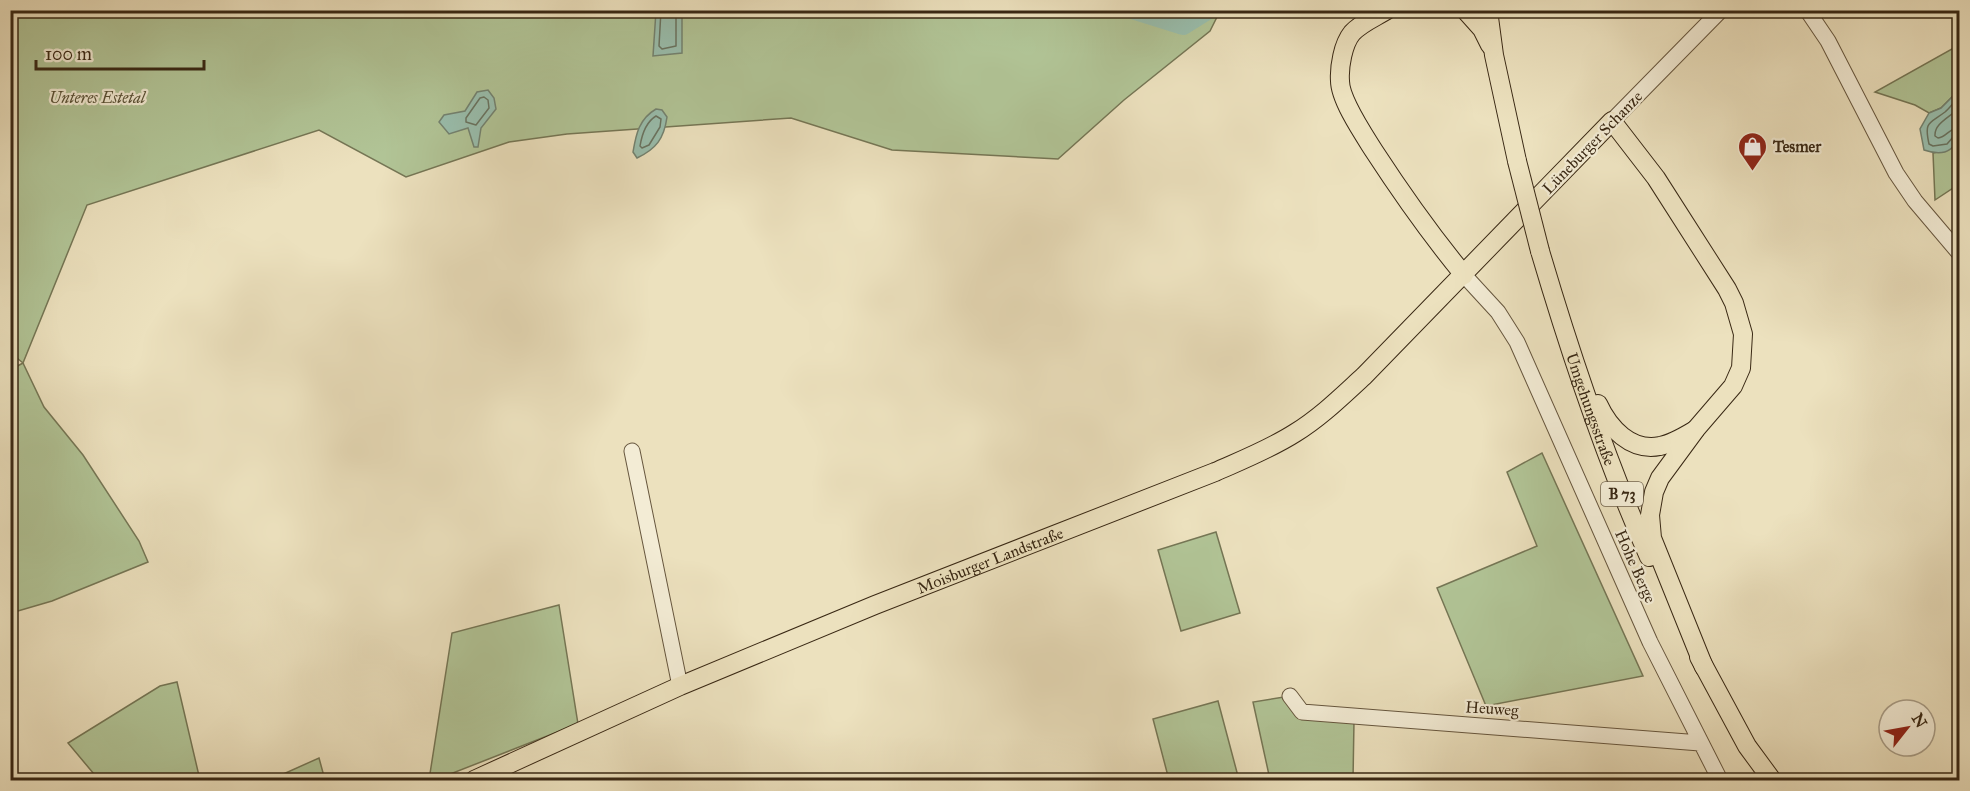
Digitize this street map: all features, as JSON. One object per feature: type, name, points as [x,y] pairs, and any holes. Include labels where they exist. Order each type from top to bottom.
[{"type":"main road","points":[[1387,10],[1352,34],[1342,57],[1339,83],[1354,120],[1414,213],[1464,275]]},
{"type":"main road","points":[[1465,10],[1482,29],[1494,55]]},
{"type":"main road","name":"Umgehungsstraße","points":[[1488,10],[1494,55],[1517,160],[1540,251],[1581,385],[1624,500],[1656,572],[1704,667],[1748,746],[1772,780]]},
{"type":"main road","points":[[1612,121],[1650,170],[1727,289],[1738,317],[1743,345],[1741,368],[1733,386],[1696,429],[1660,478],[1654,492],[1650,515],[1652,537],[1704,667]]},
{"type":"main road","name":"Lüneburger Schanze","points":[[1464,275],[1612,121]]},
{"type":"main road","name":"Moisburger Landstraße","points":[[474,780],[680,686],[876,605],[1215,472],[1270,447],[1297,432],[1328,410],[1365,376],[1464,275]]},
{"type":"main road","points":[[1558,313],[1599,408],[1608,424],[1621,436],[1638,444],[1660,446],[1696,429]]},
{"type":"street","name":"Lüneburger Schanze","points":[[1612,121],[1721,10]]},
{"type":"street","points":[[1807,10],[1828,41],[1896,173],[1915,201],[1959,254]]},
{"type":"street","name":"Hohe Berge","points":[[1464,275],[1498,312],[1517,342],[1650,642],[1720,780]]},
{"type":"street","points":[[632,451],[680,686]]},
{"type":"street","name":"Heuweg","points":[[1290,696],[1302,712],[1700,743]]},
{"type":"green space","name":"Unteres Estetal","points":[[11,11],[1220,11],[1210,31],[1124,100],[1058,159],[892,150],[791,118],[567,134],[509,142],[406,177],[319,130],[87,205],[23,363],[11,353]]},
{"type":"green space","points":[[1959,45],[1959,90],[1941,108],[1929,113],[1915,105],[1875,92]]},
{"type":"green space","points":[[1959,138],[1959,184],[1935,200],[1933,153],[1950,149]]},
{"type":"green space","points":[[23,363],[44,407],[83,455],[139,541],[148,562],[52,601],[11,613],[10,370]]},
{"type":"green space","points":[[1542,453],[1643,676],[1486,706],[1437,588],[1537,546],[1507,472]]},
{"type":"green space","points":[[1216,532],[1240,613],[1181,631],[1158,550]]},
{"type":"green space","points":[[559,605],[578,724],[435,780],[429,780],[452,633]]},
{"type":"green space","points":[[177,682],[200,780],[99,780],[68,743],[160,686]]},
{"type":"green space","points":[[1290,696],[1302,712],[1354,721],[1353,780],[1249,780],[1269,775],[1253,702]]},
{"type":"green space","points":[[1218,701],[1239,780],[1169,780],[1153,719]]},
{"type":"green space","points":[[319,758],[325,780],[270,780]]},
{"type":"water","points":[[656,11],[682,11],[682,53],[653,56]]},
{"type":"water","points":[[488,90],[494,98],[496,109],[481,128],[478,147],[474,147],[468,128],[449,134],[439,122],[444,115],[465,111],[477,92]]},
{"type":"water","points":[[1959,90],[1960,124],[1955,144],[1948,151],[1938,153],[1924,150],[1920,129],[1929,113],[1941,108]]},
{"type":"water","points":[[656,109],[662,110],[667,117],[664,131],[654,147],[637,158],[633,152],[639,127]]},
{"type":"waterway","points":[[1135,10],[1183,25],[1207,10]]},
{"type":"place","name":"Tesmer","points":[[1752,172]]}]
